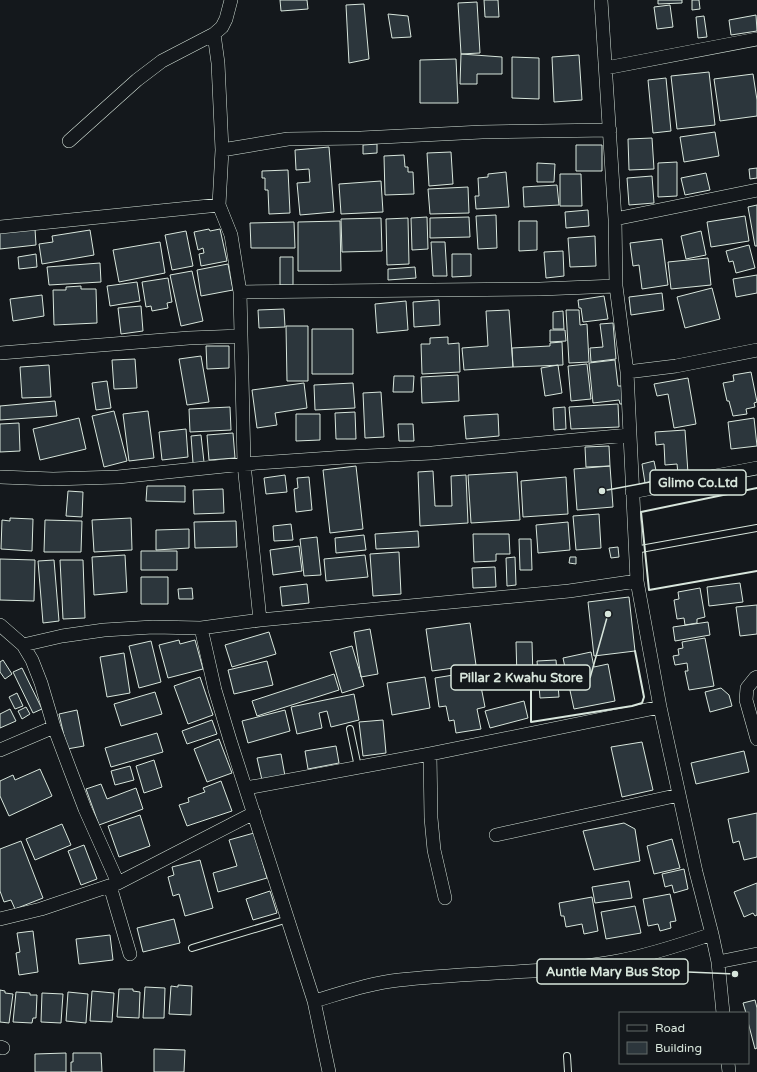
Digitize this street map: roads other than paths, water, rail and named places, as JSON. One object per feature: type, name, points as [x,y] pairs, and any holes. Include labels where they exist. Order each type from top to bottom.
[{"type":"street","points":[[69,141],[137,80],[162,61],[214,34],[222,27],[226,19],[231,0]]},
{"type":"street","points":[[601,0],[615,220],[616,286],[627,372],[637,581],[660,707],[696,872],[718,962],[723,1012]]},
{"type":"street","points":[[214,34],[218,63],[222,150],[219,205],[231,236],[240,292],[244,464],[260,620]]},
{"type":"street","points":[[606,68],[757,38]]},
{"type":"street","points":[[222,150],[288,139],[361,138],[482,132],[610,130]]},
{"type":"street","points":[[615,220],[757,190]]},
{"type":"street","points":[[0,227],[219,205]]},
{"type":"street","points":[[240,292],[540,289],[616,286]]},
{"type":"street","points":[[0,353],[189,338],[241,336]]},
{"type":"street","points":[[627,372],[676,366],[757,350]]},
{"type":"street","points":[[0,477],[53,479],[118,477],[244,464],[432,453],[629,435]]},
{"type":"street","points":[[632,492],[757,468]]},
{"type":"street","points":[[23,645],[62,636],[104,630],[153,627],[201,628],[260,620],[569,591],[637,581]]},
{"type":"street","points":[[0,625],[23,645],[32,660],[41,683],[54,727],[114,884],[130,954]]},
{"type":"street","points":[[201,628],[215,690],[314,1001],[329,1072]]},
{"type":"street","points":[[757,678],[755,678],[747,688],[746,700],[757,739]]},
{"type":"street","points":[[246,788],[430,754],[660,707]]},
{"type":"street","points":[[0,750],[54,727]]},
{"type":"street","points":[[430,754],[433,844],[445,898]]},
{"type":"street","points":[[496,835],[679,796]]},
{"type":"street","points":[[0,919],[41,909],[114,884],[254,813]]},
{"type":"street","points":[[314,1001],[356,989],[398,980],[612,962],[642,956],[712,934]]},
{"type":"street","points":[[718,962],[757,954]]},
{"type":"lane","points":[[635,550],[757,528]]},
{"type":"lane","points":[[350,729],[358,767]]},
{"type":"lane","points":[[192,948],[288,919]]},
{"type":"lane","points":[[567,1056],[568,1072]]},
{"type":"place","name":"Glimo Co.Ltd","points":[[602,491]]},
{"type":"place","name":"Pillar 2 Kwahu Store","points":[[608,614]]},
{"type":"place","name":"Auntie Mary Bus Stop","points":[[735,974]]}]
